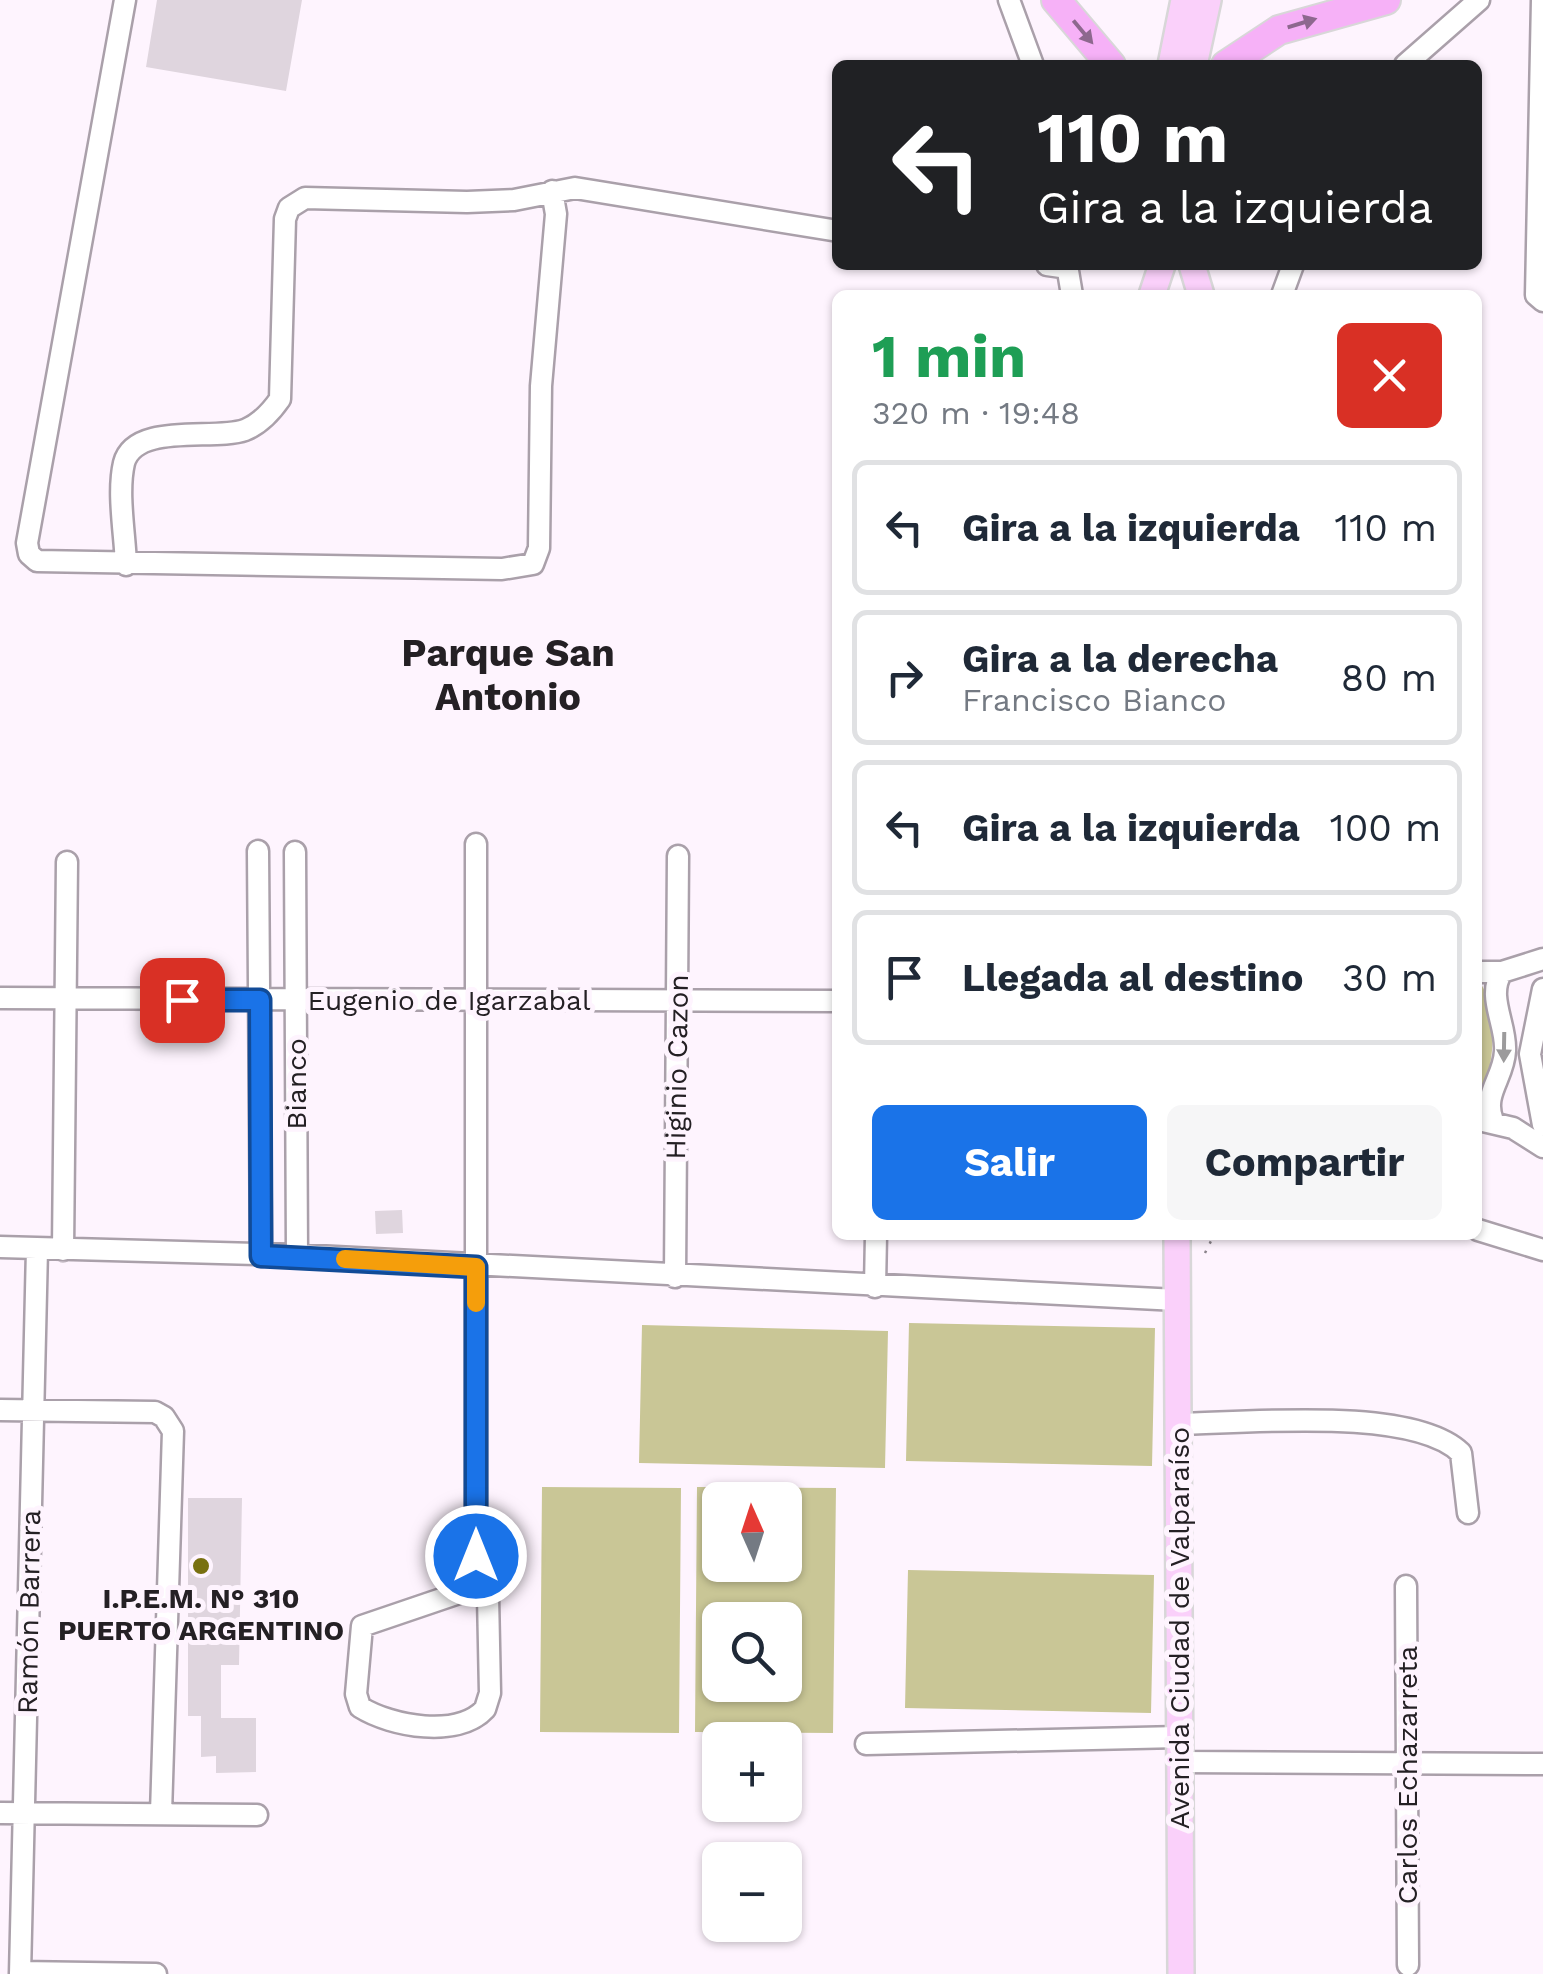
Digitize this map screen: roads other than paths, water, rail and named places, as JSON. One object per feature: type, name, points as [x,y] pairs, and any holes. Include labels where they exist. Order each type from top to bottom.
[{"type":"highway","points":[[1056,0],[1106,60]]},
{"type":"highway","points":[[1234,60],[1279,30],[1386,0]]},
{"type":"main road","points":[[1172,60],[1184,0]]},
{"type":"main road","points":[[1195,60],[1208,0]]},
{"type":"main road","name":"Avenida Ciudad de Valparaíso","points":[[1177,1240],[1180,1974]]},
{"type":"main road","name":"Avenida Ciudad de Valparaíso","points":[[1177,1291],[1198,1244]]},
{"type":"street","points":[[125,0],[27,544],[29,554],[46,564],[502,569],[533,564],[540,548],[541,386],[556,214],[552,191]]},
{"type":"street","points":[[1009,0],[1030,60]]},
{"type":"street","points":[[1411,60],[1479,0]]},
{"type":"street","points":[[1542,0],[1536,294],[1543,301]]},
{"type":"street","points":[[126,565],[124,466],[134,447],[152,438],[243,431],[270,412],[280,399],[285,218],[295,202],[305,198],[514,200],[575,188],[832,229]]},
{"type":"street","points":[[476,844],[473,1586],[362,1626],[356,1694],[360,1706],[379,1715],[440,1727],[460,1726],[486,1708],[490,1693],[488,1596],[476,1556]]},
{"type":"street","points":[[258,851],[261,1256]]},
{"type":"street","name":"Bianco","points":[[294,852],[297,1256]]},
{"type":"street","name":"Higinio Cazon","points":[[675,1277],[678,856]]},
{"type":"street","points":[[63,1250],[67,862]]},
{"type":"street","points":[[1482,972],[1511,970],[1543,959]]},
{"type":"street","points":[[1511,970],[1537,977],[1542,992],[1530,1054],[1543,1125]]},
{"type":"street","points":[[1511,970],[1496,996],[1506,1046],[1488,1105],[1494,1123],[1543,1147]]},
{"type":"street","name":"Eugenio de Igarzabal","points":[[0,998],[832,1002]]},
{"type":"street","points":[[1494,1123],[1527,1122],[1536,1102]]},
{"type":"street","points":[[1482,1231],[1543,1250]]},
{"type":"street","points":[[875,1287],[876,1240]]},
{"type":"street","points":[[0,1247],[297,1256],[875,1287],[1177,1291]]},
{"type":"street","name":"Ramón Barrera","points":[[20,1973],[37,1249]]},
{"type":"street","points":[[0,1410],[154,1412],[164,1417],[173,1431],[161,1813]]},
{"type":"street","points":[[1178,1424],[1365,1422],[1438,1437],[1461,1453],[1468,1512]]},
{"type":"street","name":"Carlos Echazarreta","points":[[1406,1586],[1408,1965]]},
{"type":"street","points":[[866,1744],[1179,1749],[1407,1764],[1543,1764]]},
{"type":"street","points":[[0,1813],[256,1815]]},
{"type":"street","points":[[20,1973],[156,1974]]},
{"type":"place","name":"I.P.E.M. N° 310 PUERTO ARGENTINO","points":[[201,1566]]},
{"type":"district","name":"Parque San Antonio","points":[[508,674]]}]
